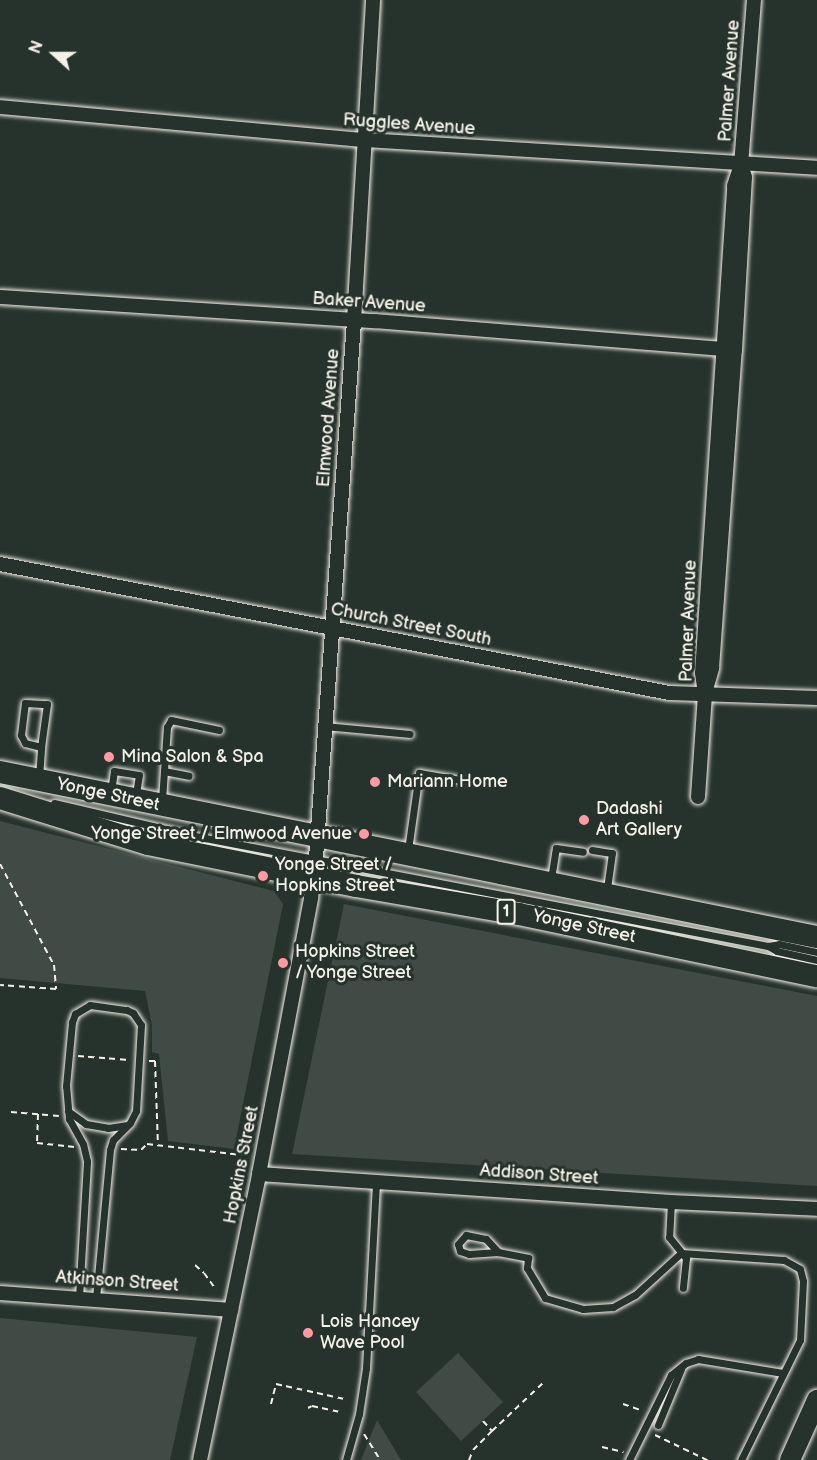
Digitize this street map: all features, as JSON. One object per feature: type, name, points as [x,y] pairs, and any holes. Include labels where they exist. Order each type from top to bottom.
[{"type":"main road","name":"Yonge Street","points":[[0,772],[161,806],[316,857],[519,914],[817,976]]},
{"type":"main road","name":"Yonge Street","points":[[0,798],[42,805],[148,844],[316,857],[407,855],[817,937]]},
{"type":"street","name":"Elmwood Avenue","points":[[316,857],[354,321],[373,0]]},
{"type":"street","name":"Palmer Avenue","points":[[698,797],[705,694],[712,668],[729,349],[745,177],[741,165],[754,0]]},
{"type":"street","name":"Ruggles Avenue","points":[[0,108],[364,140],[817,168]]},
{"type":"street","name":"Baker Avenue","points":[[0,297],[729,349]]},
{"type":"street","name":"Church Street South","points":[[0,564],[669,693],[817,698]]},
{"type":"street","name":"Hopkins Street","points":[[200,1460],[259,1174],[316,857]]},
{"type":"street","name":"Addison Street","points":[[259,1174],[670,1202],[817,1209]]},
{"type":"street","name":"Atkinson Street","points":[[0,1293],[96,1298],[231,1310]]},
{"type":"street","points":[[790,1460],[817,1400]]},
{"type":"lane","points":[[39,780],[47,704],[25,703],[21,735],[25,743],[41,747]]},
{"type":"lane","points":[[161,806],[167,727],[171,720],[219,730]]},
{"type":"lane","points":[[325,726],[410,734]]},
{"type":"lane","points":[[164,771],[189,776]]},
{"type":"lane","points":[[407,855],[418,773],[461,780]]},
{"type":"lane","points":[[42,805],[59,805]]},
{"type":"lane","points":[[42,805],[59,805],[205,838],[316,857],[768,946],[777,951],[817,960]]},
{"type":"lane","points":[[550,884],[556,848],[583,852]]},
{"type":"lane","points":[[592,850],[612,853],[606,895]]},
{"type":"lane","points":[[768,946],[779,944],[817,952]]},
{"type":"lane","points":[[79,1297],[87,1161],[83,1144],[66,1109],[72,1022],[75,1014],[90,1005],[121,1008],[133,1013],[141,1025],[136,1111],[130,1123],[118,1133],[110,1150],[96,1298]]},
{"type":"lane","points":[[66,1109],[86,1124],[108,1128],[130,1123]]},
{"type":"lane","points":[[346,1460],[359,1414],[366,1368],[376,1183]]},
{"type":"lane","points":[[670,1202],[669,1237],[686,1258],[683,1288]]},
{"type":"lane","points":[[498,1252],[486,1239],[466,1235],[458,1244],[460,1251],[469,1254],[498,1252],[528,1258],[527,1268],[545,1298],[583,1309],[613,1307],[635,1295],[681,1253],[784,1260],[800,1269],[803,1281],[800,1340],[741,1460]]},
{"type":"lane","points":[[630,1458],[670,1375],[682,1366],[698,1359],[783,1373]]},
{"type":"lane","points":[[658,1425],[682,1366]]},
{"type":"path","points":[[0,864],[54,965],[56,989],[0,985]]},
{"type":"path","points":[[75,1056],[134,1060]]},
{"type":"path","points":[[149,1061],[155,1061],[158,1145]]},
{"type":"path","points":[[11,1112],[59,1116]]},
{"type":"path","points":[[38,1114],[37,1143],[78,1147]]},
{"type":"path","points":[[116,1149],[141,1150],[147,1144],[241,1155]]},
{"type":"path","points":[[195,1266],[204,1273],[214,1287]]},
{"type":"path","points":[[469,1460],[473,1450],[543,1383]]},
{"type":"path","points":[[271,1404],[276,1384],[344,1399]]},
{"type":"path","points":[[623,1404],[651,1414]]},
{"type":"path","points":[[308,1408],[312,1406],[341,1412]]},
{"type":"path","points":[[483,1421],[492,1431]]},
{"type":"path","points":[[645,1429],[707,1460]]},
{"type":"path","points":[[363,1433],[380,1460]]},
{"type":"path","points":[[602,1447],[613,1448],[630,1458]]},
{"type":"shaded area","points":[[0,821],[274,891],[283,904],[234,1149],[168,1141],[159,1054],[152,1052],[152,1025],[145,991],[0,978]]},
{"type":"shaded area","points":[[344,904],[817,996],[817,1186],[292,1154]]},
{"type":"shaded area","points":[[0,1318],[197,1337],[170,1460],[0,1460]]},
{"type":"shaded area","points":[[458,1353],[503,1402],[461,1441],[416,1392]]},
{"type":"shaded area","points":[[377,1420],[401,1460],[361,1460]]},
{"type":"place","name":"Mina Salon & Spa","points":[[109,757]]},
{"type":"place","name":"Mariann Home","points":[[375,782]]},
{"type":"place","name":"Dadashi Art Gallery","points":[[584,820]]},
{"type":"place","name":"Yonge Street / Elmwood Avenue","points":[[364,834]]},
{"type":"place","name":"Yonge Street / Hopkins Street","points":[[263,876]]},
{"type":"place","name":"Hopkins Street / Yonge Street","points":[[283,963]]},
{"type":"place","name":"Lois Hancey Wave Pool","points":[[308,1333]]}]
